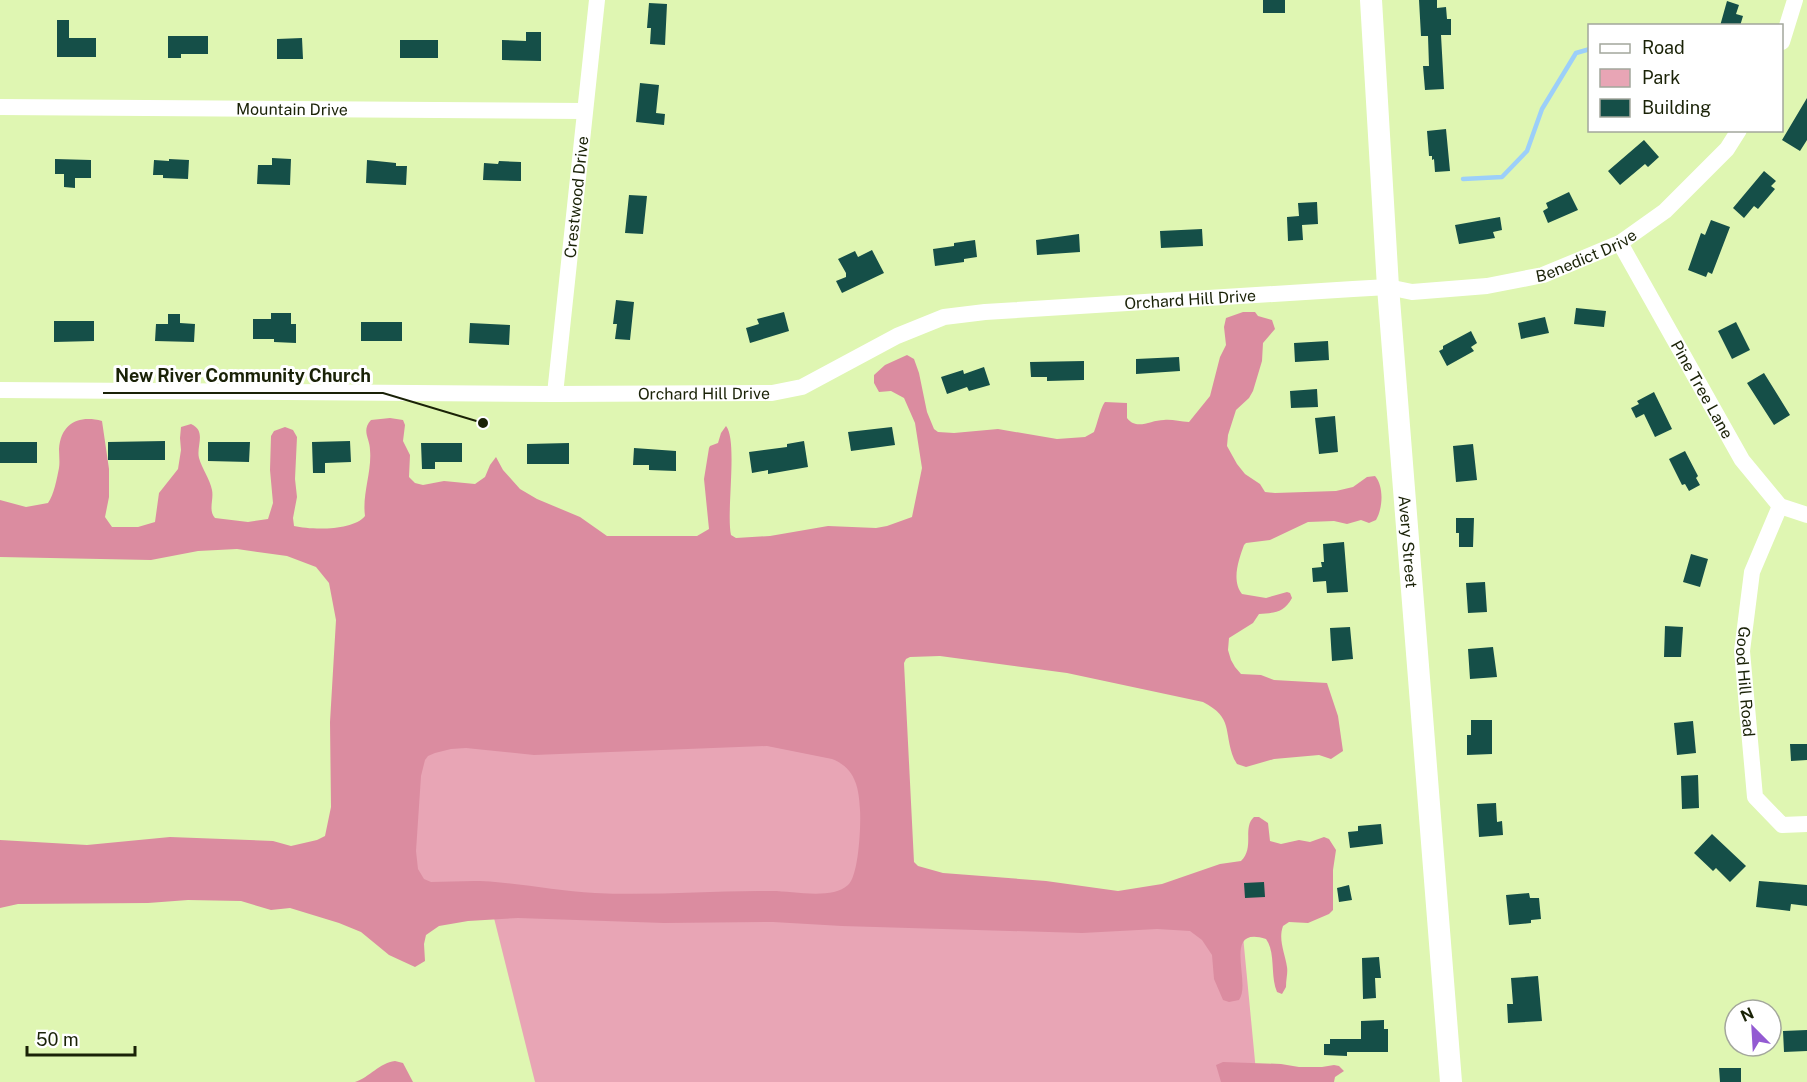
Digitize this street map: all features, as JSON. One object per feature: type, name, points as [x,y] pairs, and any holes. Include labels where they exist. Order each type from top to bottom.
[{"type":"main road","name":"Avery Street","points":[[1371,0],[1388,287],[1451,1082]]},
{"type":"street","name":"Crestwood Drive","points":[[555,394],[597,0]]},
{"type":"street","points":[[1783,39],[1795,0]]},
{"type":"street","name":"Mountain Drive","points":[[0,107],[584,111]]},
{"type":"street","name":"Benedict Drive","points":[[1388,287],[1412,292],[1487,286],[1543,275],[1620,243],[1665,211],[1727,149],[1738,132]]},
{"type":"street","name":"Pine Tree Lane","points":[[1620,243],[1742,460],[1780,506]]},
{"type":"street","name":"Orchard Hill Drive","points":[[0,390],[555,394],[772,393],[802,387],[897,336],[944,317],[985,312],[1388,287]]},
{"type":"street","points":[[1780,506],[1807,516]]},
{"type":"street","name":"Good Hill Road","points":[[1780,506],[1752,572],[1742,651],[1755,797],[1782,825],[1807,824]]},
{"type":"green space","points":[[415,536],[831,539],[886,907],[1241,915],[1257,1082],[535,1082],[490,902],[409,901]]},
{"type":"shaded area","points":[[1243,312],[1255,312],[1258,316],[1272,320],[1275,329],[1263,343],[1262,361],[1253,391],[1236,410],[1228,435],[1227,446],[1245,474],[1260,484],[1265,492],[1275,493],[1336,491],[1353,487],[1367,477],[1375,476],[1380,485],[1381,503],[1376,520],[1369,523],[1361,520],[1347,524],[1334,521],[1308,522],[1270,540],[1246,543],[1236,576],[1242,594],[1266,598],[1287,592],[1292,598],[1286,607],[1274,612],[1259,614],[1253,623],[1229,638],[1228,650],[1235,667],[1241,674],[1261,675],[1274,680],[1327,683],[1338,716],[1343,751],[1331,759],[1319,755],[1274,759],[1246,767],[1237,764],[1234,759],[1224,720],[1213,708],[1203,702],[1067,673],[940,656],[910,657],[904,663],[914,862],[918,866],[943,873],[1046,881],[1118,891],[1162,884],[1220,864],[1241,861],[1247,850],[1249,827],[1254,817],[1259,817],[1268,823],[1270,841],[1281,844],[1299,840],[1310,842],[1324,837],[1329,839],[1336,850],[1333,870],[1333,910],[1308,923],[1289,922],[1283,926],[1282,941],[1287,972],[1286,987],[1282,994],[1277,992],[1275,986],[1271,951],[1266,939],[1252,937],[1245,940],[1241,948],[1242,992],[1239,1000],[1229,1002],[1223,1000],[1214,979],[1212,955],[1202,940],[1190,931],[1157,929],[1082,933],[773,922],[664,923],[518,918],[468,921],[439,926],[426,935],[425,961],[415,967],[389,955],[361,932],[339,923],[290,908],[271,910],[241,901],[18,904],[0,908],[0,840],[87,845],[170,837],[273,841],[291,846],[325,836],[331,807],[330,722],[336,620],[329,583],[316,567],[287,556],[237,549],[198,551],[151,560],[0,557],[0,500],[26,507],[48,503],[54,491],[58,472],[60,440],[67,427],[79,420],[102,421],[109,469],[109,497],[105,517],[112,527],[138,527],[155,522],[159,493],[178,469],[181,427],[191,424],[199,431],[198,453],[211,486],[212,512],[215,518],[248,522],[268,519],[273,503],[270,470],[271,436],[274,431],[285,427],[293,430],[297,437],[295,479],[297,497],[293,518],[294,526],[321,529],[342,527],[359,521],[365,516],[370,466],[368,424],[371,420],[390,418],[403,420],[405,425],[403,441],[410,455],[409,477],[415,483],[423,485],[444,481],[475,484],[485,477],[496,457],[503,470],[520,489],[537,499],[580,517],[607,536],[697,536],[709,529],[704,479],[709,448],[718,443],[726,426],[732,461],[731,535],[736,538],[770,536],[828,526],[876,528],[912,517],[922,468],[915,423],[904,398],[891,391],[879,392],[874,383],[874,375],[885,365],[907,355],[914,359],[927,412],[934,429],[938,432],[998,429],[1057,439],[1085,437],[1094,432],[1105,402],[1127,403],[1127,418],[1135,424],[1159,420],[1189,422],[1210,396],[1220,357],[1226,345],[1224,327],[1226,318]],"holes":[[[767,746],[832,759],[846,768],[854,779],[857,786],[860,817],[855,871],[852,880],[841,890],[812,894],[781,891],[595,893],[487,881],[431,882],[424,879],[418,869],[416,851],[421,776],[425,760],[435,753],[466,748],[534,755]]]},
{"type":"shaded area","points":[[395,1061],[403,1063],[413,1082],[355,1082],[384,1064]]},
{"type":"shaded area","points":[[1223,1062],[1281,1064],[1299,1067],[1334,1065],[1344,1071],[1335,1077],[1334,1082],[1221,1082],[1216,1065]]},
{"type":"building","points":[[1263,0],[1285,0],[1285,13],[1263,13]]},
{"type":"building","points":[[1419,0],[1437,0],[1437,8],[1446,7],[1447,19],[1451,19],[1451,35],[1441,35],[1444,89],[1425,90],[1423,66],[1429,66],[1428,36],[1421,36]]},
{"type":"building","points":[[1727,1],[1739,5],[1736,14],[1743,16],[1741,24],[1721,24]]},
{"type":"building","points":[[649,3],[667,4],[665,45],[650,44],[651,28],[647,28]]},
{"type":"building","points":[[57,20],[69,20],[69,38],[96,38],[96,57],[57,57]]},
{"type":"building","points":[[526,32],[541,32],[541,61],[502,60],[502,40],[526,41]]},
{"type":"building","points":[[168,36],[208,36],[208,54],[181,54],[181,58],[168,58]]},
{"type":"building","points":[[302,38],[303,59],[277,59],[277,39]]},
{"type":"building","points":[[400,40],[438,40],[438,58],[400,58]]},
{"type":"building","points":[[640,83],[659,85],[656,113],[665,114],[664,125],[636,122]]},
{"type":"building","points":[[1807,98],[1807,140],[1800,151],[1782,140]]},
{"type":"building","points":[[1446,129],[1450,171],[1435,172],[1434,159],[1432,160],[1432,156],[1429,156],[1427,131]]},
{"type":"building","points":[[1644,140],[1659,157],[1648,167],[1645,164],[1620,185],[1608,171]]},
{"type":"building","points":[[272,158],[291,159],[290,185],[257,184],[258,165],[272,165]]},
{"type":"building","points":[[55,159],[91,160],[91,178],[75,178],[75,188],[64,187],[64,174],[55,174]]},
{"type":"building","points":[[169,159],[189,160],[188,179],[163,178],[163,175],[153,175],[154,160],[169,161]]},
{"type":"building","points":[[367,160],[407,166],[406,185],[366,183]]},
{"type":"building","points":[[499,161],[521,162],[521,181],[483,180],[484,163],[498,164]]},
{"type":"building","points":[[1764,171],[1776,181],[1771,186],[1775,189],[1758,209],[1754,206],[1744,218],[1733,208]]},
{"type":"building","points":[[1569,192],[1578,210],[1548,223],[1543,211],[1548,208],[1546,203]]},
{"type":"building","points":[[629,195],[647,196],[643,234],[625,233]]},
{"type":"building","points":[[1317,202],[1318,224],[1302,225],[1303,240],[1288,241],[1287,217],[1299,216],[1298,203]]},
{"type":"building","points":[[1500,217],[1502,230],[1493,232],[1495,238],[1459,244],[1455,225]]},
{"type":"building","points":[[1711,220],[1730,227],[1712,274],[1708,272],[1706,277],[1688,270],[1701,233],[1705,235]]},
{"type":"building","points":[[1202,229],[1203,246],[1161,248],[1160,231]]},
{"type":"building","points":[[1079,234],[1080,252],[1037,255],[1036,240]]},
{"type":"building","points":[[975,240],[977,257],[964,259],[964,262],[935,266],[933,249]]},
{"type":"building","points":[[872,250],[884,273],[842,293],[836,281],[846,277],[846,273],[838,259],[855,251],[858,257]]},
{"type":"building","points":[[616,300],[634,302],[630,340],[615,339],[617,324],[613,324]]},
{"type":"building","points":[[1576,308],[1606,311],[1604,327],[1574,324]]},
{"type":"building","points":[[784,312],[789,331],[750,343],[746,328],[759,324],[757,319]]},
{"type":"building","points":[[271,313],[291,313],[291,324],[296,324],[296,343],[274,342],[274,339],[253,339],[253,319],[271,319]]},
{"type":"building","points":[[168,314],[180,314],[180,323],[195,324],[194,342],[155,341],[156,324],[168,324]]},
{"type":"building","points":[[1545,317],[1549,333],[1521,339],[1518,323]]},
{"type":"building","points":[[54,321],[94,321],[94,341],[54,342]]},
{"type":"building","points":[[361,322],[402,322],[402,341],[361,341]]},
{"type":"building","points":[[1736,322],[1750,350],[1732,359],[1718,331]]},
{"type":"building","points":[[470,323],[510,325],[509,345],[469,343]]},
{"type":"building","points":[[1471,331],[1477,343],[1471,347],[1474,351],[1447,366],[1439,351],[1443,349],[1443,346]]},
{"type":"building","points":[[1328,341],[1329,360],[1295,362],[1294,343]]},
{"type":"building","points":[[1179,357],[1180,371],[1136,374],[1136,359]]},
{"type":"building","points":[[1084,361],[1084,380],[1047,381],[1047,377],[1031,377],[1030,362]]},
{"type":"building","points":[[984,367],[990,385],[969,391],[967,387],[947,394],[941,377],[963,370],[964,374]]},
{"type":"building","points":[[1764,373],[1790,415],[1774,425],[1747,383]]},
{"type":"building","points":[[1317,389],[1318,407],[1291,408],[1290,391]]},
{"type":"building","points":[[1654,392],[1672,429],[1655,437],[1644,414],[1636,418],[1631,408],[1639,404],[1637,401]]},
{"type":"building","points":[[1335,416],[1338,452],[1319,454],[1315,418]]},
{"type":"building","points":[[892,427],[895,445],[851,451],[848,432]]},
{"type":"building","points":[[165,441],[165,460],[108,460],[108,442]]},
{"type":"building","points":[[350,441],[351,462],[325,463],[325,473],[313,473],[312,442]]},
{"type":"building","points":[[804,441],[808,467],[768,474],[768,470],[752,473],[749,452],[787,447],[787,444]]},
{"type":"building","points":[[0,442],[37,442],[37,463],[0,463]]},
{"type":"building","points":[[208,442],[250,442],[249,462],[208,461]]},
{"type":"building","points":[[421,443],[462,443],[462,462],[435,462],[435,469],[422,469]]},
{"type":"building","points":[[569,443],[569,464],[527,464],[527,444]]},
{"type":"building","points":[[1473,444],[1477,480],[1456,482],[1453,446]]},
{"type":"building","points":[[634,448],[676,451],[676,471],[649,470],[649,465],[633,465]]},
{"type":"building","points":[[1685,451],[1698,476],[1696,478],[1700,485],[1689,491],[1685,484],[1682,485],[1669,459]]},
{"type":"building","points":[[1456,518],[1474,518],[1473,547],[1459,547]]},
{"type":"building","points":[[1344,542],[1348,592],[1327,593],[1326,581],[1313,582],[1312,568],[1322,567],[1323,544]]},
{"type":"building","points":[[1691,554],[1708,559],[1700,587],[1683,582]]},
{"type":"building","points":[[1485,582],[1487,612],[1468,613],[1466,583]]},
{"type":"building","points":[[1665,626],[1683,627],[1681,657],[1664,657]]},
{"type":"building","points":[[1350,627],[1353,659],[1332,661],[1330,628]]},
{"type":"building","points":[[1493,647],[1497,677],[1470,679],[1468,649]]},
{"type":"building","points":[[1471,720],[1492,720],[1492,754],[1467,755],[1467,735],[1471,735]]},
{"type":"building","points":[[1693,721],[1696,753],[1677,755],[1674,723]]},
{"type":"building","points":[[1790,744],[1807,744],[1807,760],[1791,761]]},
{"type":"building","points":[[1698,775],[1699,808],[1682,809],[1681,776]]},
{"type":"building","points":[[1496,803],[1497,822],[1502,821],[1503,835],[1479,837],[1477,804]]},
{"type":"building","points":[[1381,824],[1383,844],[1350,848],[1348,832],[1358,831],[1358,826]]},
{"type":"building","points":[[1712,834],[1746,866],[1730,882],[1716,868],[1713,871],[1694,853]]},
{"type":"building","points":[[1759,881],[1807,885],[1807,906],[1791,904],[1790,911],[1756,907]]},
{"type":"building","points":[[1264,882],[1265,897],[1245,898],[1244,883]]},
{"type":"building","points":[[1349,885],[1352,900],[1339,902],[1337,888]]},
{"type":"building","points":[[1529,893],[1530,898],[1539,898],[1541,919],[1531,920],[1531,923],[1509,925],[1506,895]]},
{"type":"building","points":[[1379,957],[1381,978],[1375,978],[1376,998],[1363,999],[1362,958]]},
{"type":"building","points":[[1538,976],[1542,1021],[1508,1023],[1507,1004],[1513,1004],[1511,978]]},
{"type":"building","points":[[1384,1020],[1384,1029],[1388,1029],[1388,1052],[1347,1052],[1347,1056],[1324,1055],[1324,1044],[1330,1044],[1330,1039],[1361,1039],[1361,1021]]},
{"type":"building","points":[[1807,1030],[1807,1051],[1784,1052],[1783,1031]]},
{"type":"building","points":[[1719,1068],[1741,1068],[1741,1082],[1720,1082]]},
{"type":"waterway","points":[[1463,179],[1502,177],[1527,151],[1542,109],[1576,53],[1588,50]]},
{"type":"place","name":"New River Community Church","points":[[483,423]]}]
